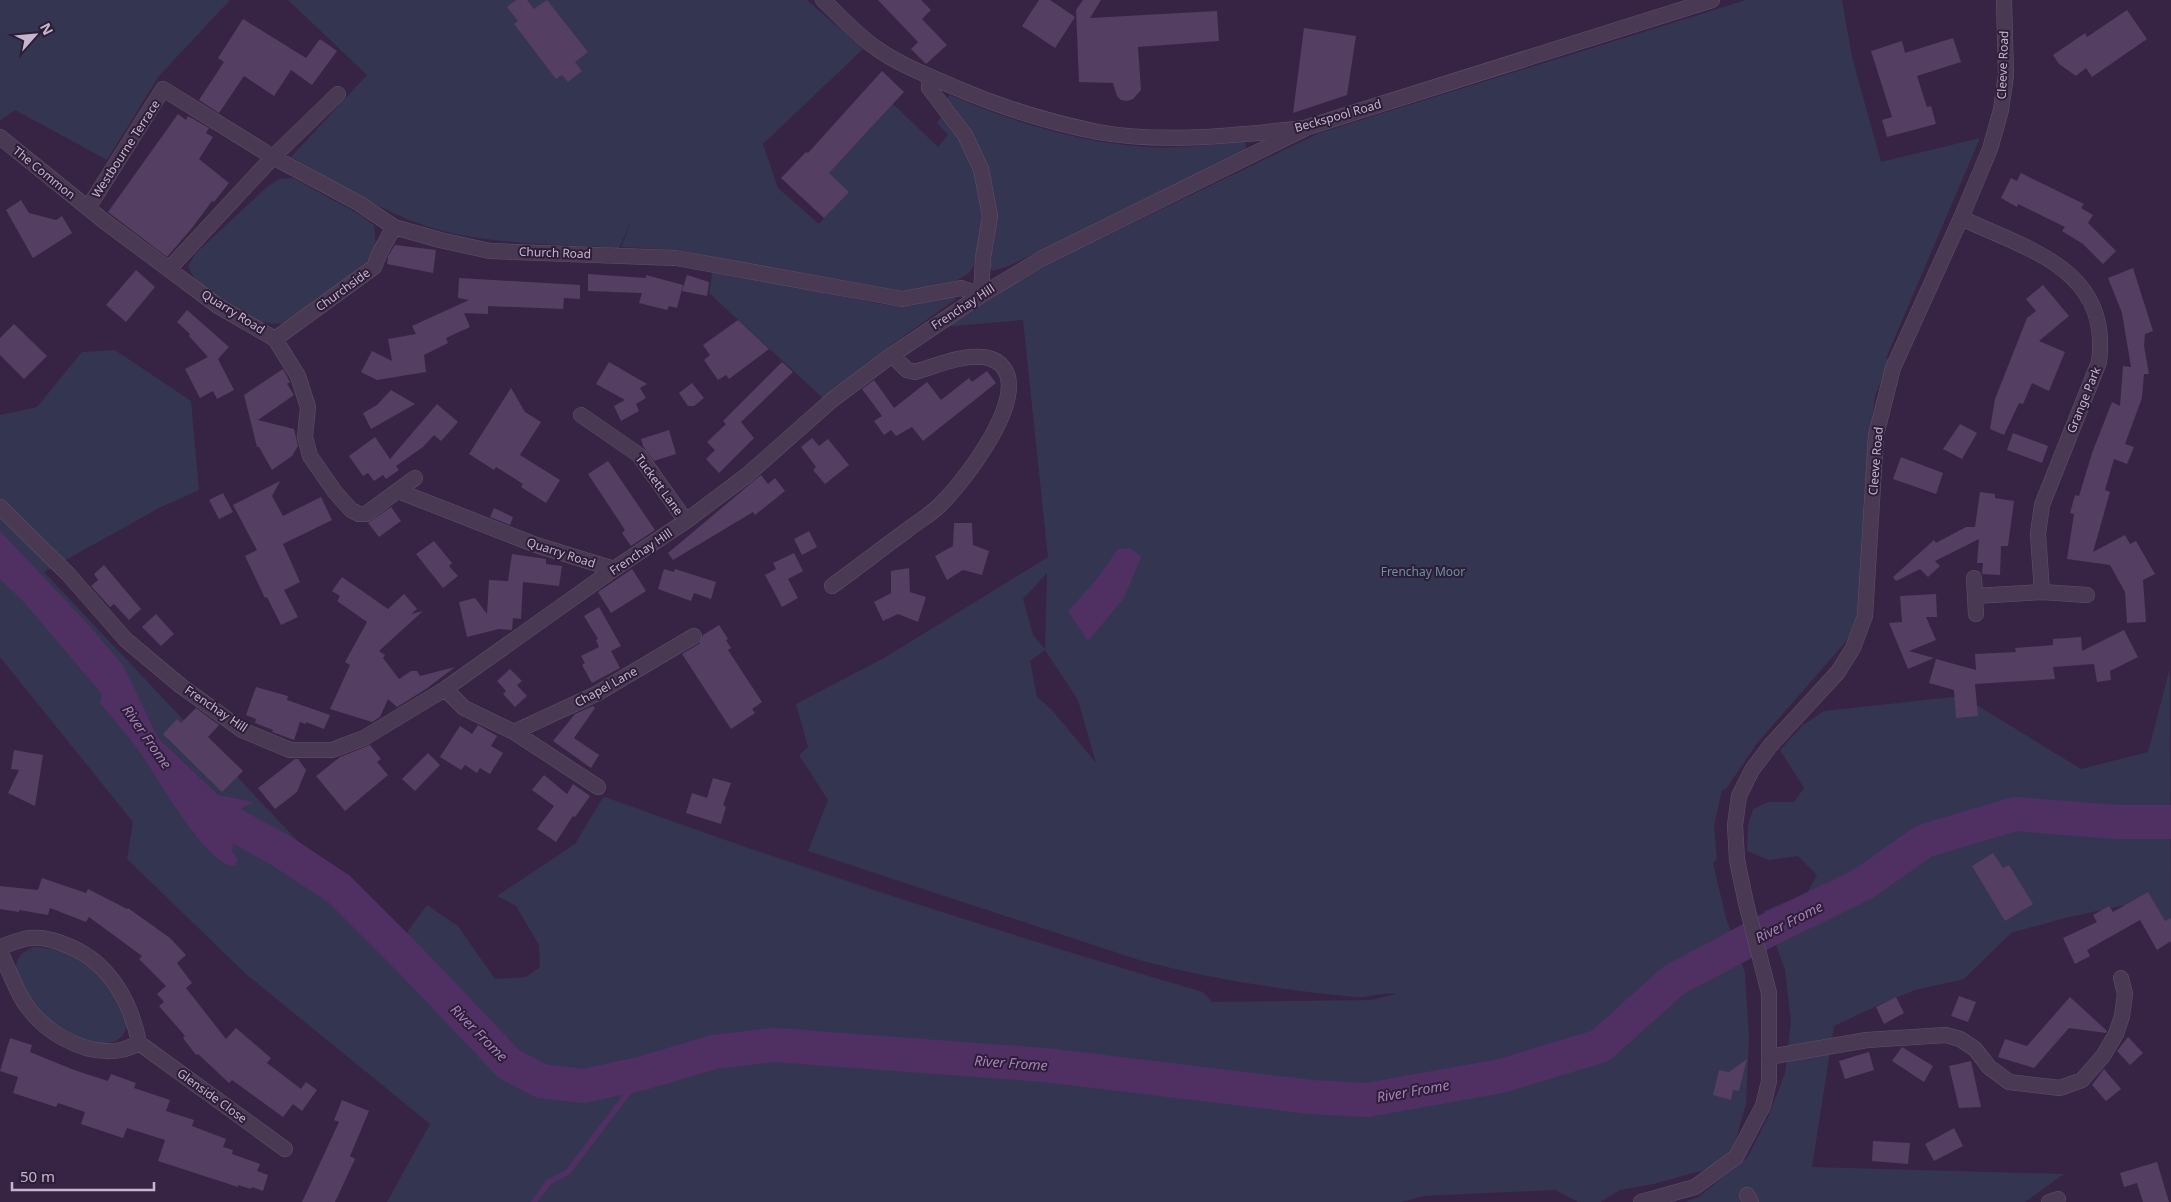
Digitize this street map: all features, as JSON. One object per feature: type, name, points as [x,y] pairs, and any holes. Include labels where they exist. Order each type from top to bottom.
[{"type":"street","name":"Beckspool Road","points":[[823,0],[876,48],[929,76],[991,102],[1046,120],[1099,132],[1152,137],[1248,134],[1305,128],[1712,0]]},
{"type":"street","name":"Cleeve Road","points":[[1641,1202],[1695,1187],[1736,1156],[1763,1106],[1769,1082],[1769,993],[1746,903],[1738,860],[1735,826],[1739,796],[1752,770],[1765,752],[1838,672],[1853,648],[1865,616],[1876,435],[1893,368],[1961,218],[1990,149],[2002,110],[2006,75],[2004,0]]},
{"type":"street","points":[[929,76],[929,88],[966,135],[982,169],[990,216],[983,258],[980,295]]},
{"type":"street","name":"Church Road","points":[[164,90],[274,157],[360,204],[394,227],[440,240],[490,251],[676,258],[902,299],[961,288],[980,295]]},
{"type":"street","name":"Westbourne Terrace","points":[[88,208],[164,90]]},
{"type":"street","points":[[169,269],[274,157],[338,94]]},
{"type":"street","name":"Frenchay Hill","points":[[0,507],[68,574],[126,640],[181,686],[242,730],[290,750],[332,750],[364,738],[445,689],[614,569],[686,521],[746,476],[832,400],[892,355],[980,295],[1041,259],[1305,128]]},
{"type":"street","name":"The Common","points":[[0,137],[88,208]]},
{"type":"street","name":"Quarry Road","points":[[88,208],[218,306],[275,339],[298,376],[308,407],[305,437],[310,456],[335,492],[351,510],[359,514],[366,514],[415,478]]},
{"type":"street","name":"Grange Park","points":[[1961,218],[2052,261],[2076,279],[2089,296],[2096,311],[2101,344],[2099,362],[2042,506],[2038,534],[2042,592]]},
{"type":"street","name":"Churchside","points":[[275,339],[374,268],[380,252],[394,227]]},
{"type":"street","points":[[832,586],[941,505],[966,476],[990,439],[1005,408],[1010,387],[1008,373],[998,362],[984,357],[965,358],[916,372],[908,370],[892,355]]},
{"type":"street","name":"Tuckett Lane","points":[[581,415],[639,454],[686,521]]},
{"type":"street","name":"Quarry Road","points":[[398,491],[564,556],[614,569]]},
{"type":"street","points":[[1974,578],[1976,614]]},
{"type":"street","points":[[1975,596],[2042,592],[2087,595]]},
{"type":"street","name":"Chapel Lane","points":[[514,732],[596,694],[694,636]]},
{"type":"street","points":[[445,689],[464,708],[514,732],[598,787]]},
{"type":"street","points":[[0,947],[29,938],[55,940],[86,954],[108,973],[123,996],[135,1022],[139,1043],[120,1050],[98,1050],[74,1044],[55,1033],[39,1020],[21,998],[0,951]]},
{"type":"street","points":[[1769,1057],[1867,1040],[1946,1035],[1960,1039],[1975,1049],[1990,1066],[2009,1082],[2060,1088],[2082,1080],[2103,1056],[2116,1034],[2122,1016],[2125,994],[2122,978]]},
{"type":"street","name":"Glenside Close","points":[[139,1043],[285,1149]]},
{"type":"green space","points":[[0,0],[230,0],[159,76],[107,160],[15,110],[0,121]]},
{"type":"green space","points":[[288,0],[807,0],[863,49],[763,144],[778,188],[819,224],[824,218],[829,173],[893,104],[938,147],[948,135],[937,123],[943,114],[961,137],[976,171],[983,215],[974,266],[968,274],[955,281],[898,292],[678,250],[621,247],[632,220],[619,248],[496,240],[471,237],[426,226],[391,212],[291,157],[367,75]]},
{"type":"green space","name":"Frenchay Moor","points":[[1746,0],[1842,0],[1852,57],[1881,162],[1980,138],[1886,358],[1890,360],[1875,396],[1866,472],[1863,564],[1857,618],[1850,637],[1758,742],[1726,789],[1722,790],[1714,826],[1717,859],[1713,863],[1726,918],[1745,973],[1749,1038],[1746,1104],[1733,1149],[1708,1169],[1654,1184],[1620,1190],[1600,1202],[1578,1202],[1555,1190],[1424,1196],[1402,1202],[387,1202],[430,1124],[246,974],[127,859],[133,822],[0,657],[0,415],[37,407],[82,352],[115,350],[191,401],[199,490],[159,508],[44,572],[310,854],[405,935],[427,905],[458,926],[495,979],[526,977],[540,967],[539,945],[516,906],[497,896],[575,844],[605,797],[753,850],[902,899],[1052,947],[1203,992],[1212,1002],[1371,1000],[1396,994],[1360,997],[1327,994],[1246,983],[1166,967],[1139,960],[808,851],[828,800],[799,755],[808,747],[796,704],[884,658],[1048,557],[1023,320],[943,327],[1011,284],[1319,133]],"holes":[[[1047,573],[1045,649],[1033,635],[1023,599]],[[1045,650],[1078,700],[1096,763],[1051,709],[1037,697],[1030,661]]]},
{"type":"green space","points":[[950,95],[998,114],[1047,130],[1098,141],[1149,147],[1185,147],[1245,142],[1247,149],[1009,266],[993,271],[987,264],[993,248],[995,213],[946,99]]},
{"type":"green space","points":[[293,178],[362,216],[374,225],[374,250],[368,261],[346,280],[283,323],[273,324],[257,321],[195,280],[188,266],[196,253],[268,186],[280,179]]},
{"type":"green space","points":[[713,270],[881,304],[911,306],[953,295],[956,299],[890,346],[825,400],[709,293]]},
{"type":"green space","points":[[2170,668],[2171,943],[2130,904],[2065,918],[2011,933],[1964,979],[1915,990],[1834,1026],[1812,1167],[2064,1174],[2025,1202],[1684,1202],[1697,1198],[1747,1158],[1768,1117],[1785,1073],[1791,1022],[1785,970],[1764,911],[1807,893],[1817,875],[1798,856],[1769,860],[1747,851],[1748,826],[1753,809],[1768,802],[1794,802],[1804,788],[1780,750],[1803,725],[1824,711],[1962,696],[2081,769],[2148,752]]},
{"type":"green space","points":[[32,947],[68,953],[96,972],[114,993],[126,1015],[127,1026],[123,1035],[116,1041],[109,1043],[80,1040],[66,1034],[49,1020],[30,999],[17,976],[16,965],[20,956]]},
{"type":"water","points":[[0,531],[85,621],[123,665],[158,738],[218,795],[254,802],[242,808],[232,851],[238,860],[235,866],[224,863],[197,837],[139,751],[100,703],[102,694],[22,600],[0,579]]},
{"type":"water","points":[[1130,548],[1141,557],[1124,598],[1088,641],[1068,611],[1096,580],[1118,549]]},
{"type":"building","points":[[516,0],[527,0],[534,9],[547,0],[588,52],[575,62],[582,71],[568,82],[562,75],[556,79],[514,24],[518,21],[507,7]]},
{"type":"building","points":[[878,0],[921,0],[931,10],[922,19],[947,45],[926,64],[911,49],[918,42]]},
{"type":"building","points":[[1039,0],[1050,0],[1075,17],[1055,48],[1022,26]]},
{"type":"building","points":[[1083,0],[1101,0],[1090,18],[1217,11],[1219,41],[1138,47],[1141,90],[1133,99],[1121,100],[1117,96],[1113,83],[1079,82],[1076,10]]},
{"type":"building","points":[[2127,10],[2147,39],[2092,77],[2086,68],[2076,76],[2059,64],[2053,55],[2085,33],[2087,37]]},
{"type":"building","points":[[243,19],[306,58],[320,39],[337,51],[312,85],[291,70],[274,96],[244,76],[219,113],[199,100],[224,62],[218,58]]},
{"type":"building","points":[[1304,28],[1356,36],[1347,95],[1293,113]]},
{"type":"building","points":[[1953,38],[1961,62],[1917,76],[1927,107],[1931,106],[1936,124],[1887,137],[1882,120],[1892,117],[1871,51],[1902,41],[1905,53]]},
{"type":"building","points":[[882,71],[904,92],[829,173],[849,192],[824,218],[781,178],[806,152],[808,153]]},
{"type":"building","points":[[178,114],[186,120],[188,116],[209,128],[206,133],[213,137],[199,159],[229,183],[167,257],[108,212]]},
{"type":"building","points":[[2021,173],[2084,204],[2081,208],[2093,215],[2088,223],[2116,251],[2103,264],[2083,244],[2062,231],[2065,227],[2018,204],[2017,207],[2001,198],[2011,178],[2017,181]]},
{"type":"building","points":[[21,200],[29,213],[56,220],[62,216],[72,233],[33,258],[6,210]]},
{"type":"building","points":[[395,245],[436,250],[433,273],[387,264],[388,256]]},
{"type":"building","points":[[2133,268],[2153,331],[2145,334],[2144,346],[2149,374],[2144,374],[2142,398],[2125,444],[2134,447],[2127,464],[2114,459],[2105,490],[2110,492],[2093,552],[2125,535],[2130,544],[2136,541],[2155,574],[2143,580],[2146,622],[2127,623],[2125,592],[2110,565],[2067,559],[2074,514],[2070,513],[2075,495],[2079,496],[2092,453],[2112,402],[2120,406],[2123,366],[2131,367],[2122,313],[2108,278]]},
{"type":"building","points":[[136,270],[155,287],[126,322],[106,305]]},
{"type":"building","points":[[588,274],[646,278],[646,275],[683,285],[677,308],[669,306],[667,310],[639,303],[642,293],[588,291]]},
{"type":"building","points":[[687,275],[709,282],[707,296],[682,291]]},
{"type":"building","points":[[459,278],[580,285],[580,299],[564,298],[563,309],[488,306],[488,314],[464,313],[470,327],[446,338],[448,343],[424,355],[426,372],[377,380],[361,372],[372,351],[392,361],[388,339],[416,334],[412,326],[469,300],[458,298]]},
{"type":"building","points":[[2043,285],[2069,316],[2039,341],[2065,352],[2049,391],[2032,383],[2023,404],[2019,403],[2004,435],[1990,429],[1995,399],[2027,318],[2036,311],[2026,299]]},
{"type":"building","points":[[187,310],[229,347],[218,359],[234,390],[217,399],[213,391],[200,398],[185,369],[208,357],[189,336],[190,334],[177,322]]},
{"type":"building","points":[[738,320],[769,349],[729,379],[726,375],[718,380],[704,360],[710,355],[703,345]]},
{"type":"building","points":[[14,324],[47,356],[24,379],[0,355],[0,338]]},
{"type":"building","points":[[609,362],[647,384],[640,388],[646,398],[636,404],[639,411],[621,421],[614,406],[625,400],[596,384]]},
{"type":"building","points":[[782,362],[793,372],[741,422],[754,438],[719,473],[706,459],[715,450],[707,442],[726,424],[723,421]]},
{"type":"building","points":[[283,369],[290,382],[287,384],[294,395],[258,420],[294,429],[298,446],[292,456],[272,470],[259,447],[257,447],[244,395]]},
{"type":"building","points":[[987,371],[996,383],[923,441],[912,427],[896,436],[891,430],[884,435],[874,421],[882,416],[862,389],[874,380],[894,408],[927,382],[941,400],[969,378],[972,382]]},
{"type":"building","points":[[692,383],[704,398],[694,406],[688,406],[679,393]]},
{"type":"building","points":[[511,388],[525,412],[541,422],[520,455],[560,480],[546,503],[521,487],[523,484],[509,475],[496,467],[494,470],[469,454]]},
{"type":"building","points":[[391,390],[415,404],[371,429],[363,413],[377,405]]},
{"type":"building","points":[[437,404],[458,422],[441,441],[434,435],[423,447],[396,466],[399,470],[386,479],[383,475],[374,481],[368,473],[363,476],[349,456],[375,437],[390,459]]},
{"type":"building","points":[[1960,424],[1977,433],[1962,459],[1943,449]]},
{"type":"building","points":[[669,430],[676,454],[654,461],[643,446],[641,439]]},
{"type":"building","points":[[2013,433],[2048,446],[2042,463],[2007,450]]},
{"type":"building","points":[[812,438],[819,446],[828,439],[849,465],[825,484],[813,470],[816,467],[801,447]]},
{"type":"building","points":[[1901,457],[1943,473],[1936,494],[1893,479]]},
{"type":"building","points":[[608,461],[655,530],[631,546],[622,533],[625,530],[588,474]]},
{"type":"building","points":[[761,475],[768,484],[775,478],[785,491],[755,515],[753,512],[673,560],[668,553]]},
{"type":"building","points":[[280,481],[272,496],[283,516],[321,497],[332,520],[283,544],[300,582],[284,590],[298,617],[281,625],[267,597],[265,598],[245,556],[257,550],[233,505]]},
{"type":"building","points":[[1980,492],[1995,494],[1995,498],[2014,501],[2008,546],[2001,546],[2000,575],[1982,574],[1983,563],[1977,563],[1979,539],[1935,561],[1940,566],[1928,577],[1920,569],[1896,581],[1893,577],[1934,540],[1936,543],[1966,527],[1975,527]]},
{"type":"building","points":[[223,493],[233,512],[219,519],[209,500]]},
{"type":"building","points":[[391,507],[401,521],[379,537],[368,523]]},
{"type":"building","points":[[494,508],[513,517],[510,525],[490,517]]},
{"type":"building","points":[[954,523],[972,523],[973,545],[989,551],[982,575],[963,570],[947,580],[935,556],[953,546]]},
{"type":"building","points":[[809,531],[817,547],[802,555],[794,539]]},
{"type":"building","points":[[434,541],[452,563],[449,566],[458,576],[443,588],[416,554]]},
{"type":"building","points":[[794,553],[803,571],[788,579],[798,598],[782,607],[765,575],[776,569],[773,563]]},
{"type":"building","points":[[512,554],[546,559],[546,564],[562,566],[559,586],[523,582],[521,619],[513,618],[512,630],[499,629],[467,637],[459,602],[475,598],[487,614],[489,580],[508,581]]},
{"type":"building","points":[[104,565],[141,609],[129,620],[114,604],[110,607],[91,586],[98,580],[94,574]]},
{"type":"building","points":[[909,568],[910,592],[926,597],[918,622],[898,614],[883,621],[874,602],[891,593],[891,571]]},
{"type":"building","points":[[632,569],[646,591],[611,613],[598,592]]},
{"type":"building","points":[[664,569],[674,572],[675,569],[716,582],[711,599],[694,593],[691,601],[658,589]]},
{"type":"building","points":[[342,577],[388,609],[404,594],[417,609],[411,614],[423,611],[379,651],[385,655],[383,658],[399,679],[411,671],[417,671],[420,676],[455,667],[426,689],[397,707],[388,699],[380,717],[372,722],[330,709],[350,665],[345,662],[367,622],[337,601],[340,596],[332,591]]},
{"type":"building","points":[[1936,594],[1937,617],[1926,617],[1936,640],[1909,651],[1934,658],[1908,669],[1889,623],[1902,622],[1900,596]]},
{"type":"building","points":[[599,607],[621,646],[611,651],[620,668],[592,683],[582,665],[585,663],[581,656],[599,647],[596,640],[598,639],[584,616]]},
{"type":"building","points":[[156,614],[174,634],[161,646],[142,627]]},
{"type":"building","points":[[719,625],[728,639],[726,640],[731,648],[728,650],[762,702],[752,709],[755,713],[731,729],[682,654],[699,644],[703,635]]},
{"type":"building","points":[[2124,630],[2138,657],[2110,671],[2111,680],[2097,682],[2094,664],[2053,667],[2055,679],[1975,684],[1978,716],[1956,718],[1954,690],[1929,683],[1936,659],[1976,670],[1975,654],[2016,652],[2015,648],[2053,645],[2053,639],[2081,637],[2082,651]]},
{"type":"building","points":[[510,669],[522,681],[517,685],[527,696],[515,707],[503,694],[506,691],[497,681]]},
{"type":"building","points":[[256,687],[288,696],[287,700],[330,715],[324,729],[306,722],[306,724],[300,722],[294,740],[255,723],[256,719],[246,715]]},
{"type":"building","points":[[593,706],[595,708],[574,738],[599,755],[591,768],[553,741],[575,714]]},
{"type":"building","points":[[196,708],[219,725],[208,737],[243,771],[222,792],[163,734],[177,719],[181,723]]},
{"type":"building","points":[[478,725],[497,736],[491,746],[503,753],[490,774],[480,768],[477,773],[465,765],[461,770],[440,757],[460,726],[472,734]]},
{"type":"building","points":[[370,745],[381,759],[377,762],[388,775],[345,811],[316,776],[340,757]]},
{"type":"building","points":[[14,750],[43,755],[35,806],[8,793],[19,770],[11,769]]},
{"type":"building","points":[[428,753],[440,765],[415,791],[402,779]]},
{"type":"building","points":[[295,759],[298,759],[306,770],[297,792],[275,809],[258,788]]},
{"type":"building","points":[[544,775],[567,794],[573,784],[590,796],[575,817],[573,816],[556,842],[537,829],[554,806],[532,790]]},
{"type":"building","points":[[713,778],[731,783],[723,805],[726,807],[721,824],[686,813],[692,793],[707,798]]},
{"type":"building","points":[[1993,853],[2003,868],[2009,865],[2033,904],[2005,921],[1972,866]]},
{"type":"building","points":[[42,878],[86,893],[88,889],[128,908],[170,938],[186,955],[177,963],[192,983],[186,988],[226,1039],[236,1028],[271,1058],[267,1063],[301,1089],[306,1082],[317,1090],[302,1111],[293,1104],[283,1117],[232,1080],[229,1083],[198,1054],[196,1055],[183,1038],[185,1036],[159,1006],[164,1002],[157,994],[166,986],[139,959],[142,956],[89,917],[86,922],[50,908],[48,915],[0,909],[0,886],[38,890]]},
{"type":"building","points":[[2148,892],[2165,921],[2171,918],[2171,941],[2157,950],[2140,920],[2087,950],[2090,956],[2075,964],[2063,938],[2097,922],[2093,915],[2109,906],[2113,912]]},
{"type":"building","points":[[1959,996],[1976,1002],[1968,1022],[1951,1016]]},
{"type":"building","points":[[1896,997],[1904,1013],[1884,1024],[1876,1007]]},
{"type":"building","points":[[2070,997],[2107,1031],[2106,1033],[2069,1028],[2034,1068],[1998,1057],[2005,1039],[2027,1046]]},
{"type":"building","points":[[2128,1037],[2143,1053],[2130,1065],[2117,1051]]},
{"type":"building","points":[[10,1038],[32,1045],[30,1052],[74,1070],[108,1081],[111,1074],[136,1083],[134,1088],[170,1100],[166,1111],[194,1120],[192,1126],[226,1139],[223,1147],[233,1150],[232,1154],[260,1164],[257,1171],[268,1175],[263,1191],[252,1187],[251,1189],[238,1185],[238,1187],[158,1161],[165,1140],[127,1128],[123,1138],[81,1124],[85,1112],[58,1103],[56,1107],[13,1093],[18,1077],[0,1071]]},
{"type":"building","points":[[1902,1047],[1933,1066],[1924,1082],[1892,1061]]},
{"type":"building","points":[[1869,1052],[1874,1070],[1845,1079],[1839,1061]]},
{"type":"building","points":[[1747,1059],[1739,1091],[1733,1090],[1731,1100],[1713,1095],[1719,1070],[1729,1072]]},
{"type":"building","points":[[1971,1061],[1981,1107],[1959,1108],[1949,1066]]},
{"type":"building","points":[[2104,1069],[2121,1089],[2106,1101],[2092,1085]]},
{"type":"building","points":[[342,1100],[369,1111],[350,1156],[355,1159],[335,1202],[302,1202],[339,1122],[334,1120]]},
{"type":"building","points":[[1954,1128],[1963,1146],[1934,1161],[1925,1144]]},
{"type":"building","points":[[1873,1141],[1910,1143],[1908,1164],[1872,1161]]},
{"type":"building","points":[[2157,1162],[2169,1202],[2143,1202],[2137,1183],[2124,1187],[2120,1173]]},
{"type":"waterway","name":"River Frome","points":[[200,802],[209,811],[280,850],[339,889],[509,1064],[541,1081],[584,1086],[643,1073],[714,1052],[774,1045],[1045,1065],[1311,1097],[1367,1100],[1501,1076],[1600,1046],[1674,980],[1770,929],[1863,884],[1924,841],[2015,814],[2117,822],[2171,822]]},
{"type":"waterway","points":[[534,1202],[549,1182],[568,1172],[643,1073]]}]
